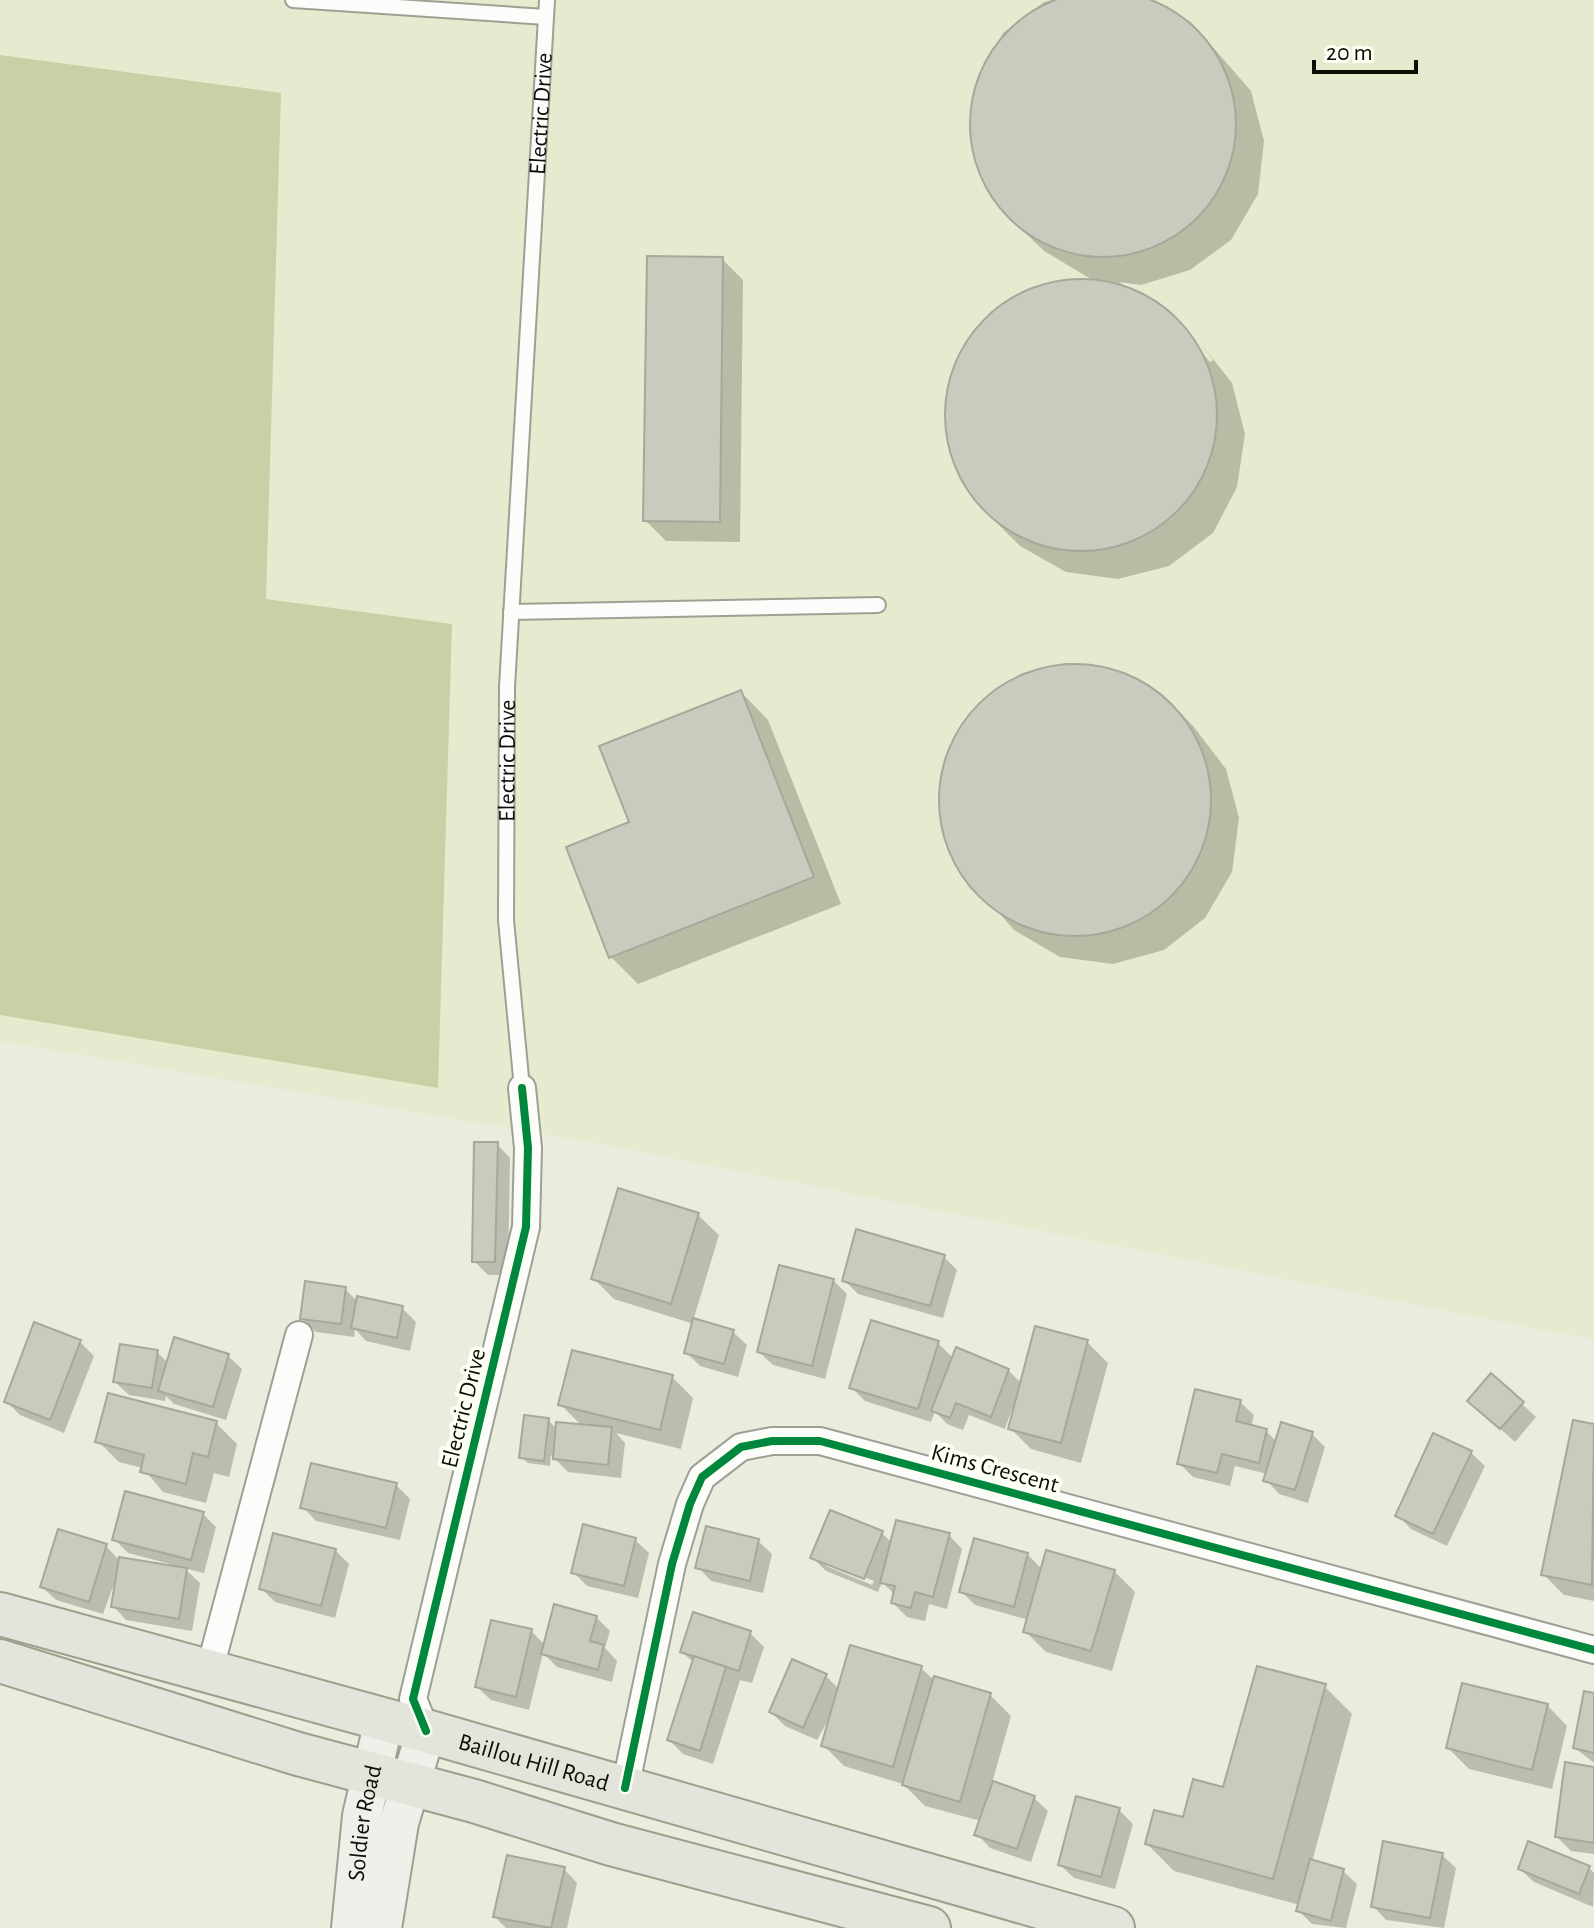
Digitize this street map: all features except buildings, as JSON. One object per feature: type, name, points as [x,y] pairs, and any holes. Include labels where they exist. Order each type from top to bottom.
[{"type":"main road","name":"Baillou Hill Road","points":[[0,1614],[209,1672],[408,1717],[625,1788],[1113,1928]]},
{"type":"main road","points":[[0,1661],[298,1754],[371,1772],[611,1844],[929,1928]]},
{"type":"main road","name":"Soldier Road","points":[[351,1928],[355,1860],[371,1772],[408,1717]]},
{"type":"main road","name":"Soldier Road","points":[[382,1928],[390,1864],[411,1784],[408,1717]]},
{"type":"street","name":"Electric Drive","points":[[408,1717],[526,1227],[528,1148],[522,1088]]},
{"type":"street","points":[[209,1672],[299,1335]]},
{"type":"street","name":"Kims Crescent","points":[[625,1788],[672,1564],[690,1504],[702,1477],[741,1447],[772,1441],[820,1441],[1594,1650]]},
{"type":"lane","points":[[293,0],[546,17]]},
{"type":"lane","name":"Electric Drive","points":[[522,1088],[506,920],[507,687],[547,0]]},
{"type":"lane","points":[[511,612],[878,605]]},
{"type":"shaded area","points":[[0,0],[1594,0],[1594,1340],[589,1142],[0,1041]]},
{"type":"shaded area","points":[[0,55],[281,93],[266,599],[452,624],[438,1088],[0,1015]]},
{"type":"cycle path","points":[[426,1731],[413,1699],[526,1227],[528,1148],[522,1088]]},
{"type":"cycle path","points":[[625,1788],[672,1564],[690,1504],[702,1477],[741,1447],[772,1441],[820,1441],[1594,1650]]}]
